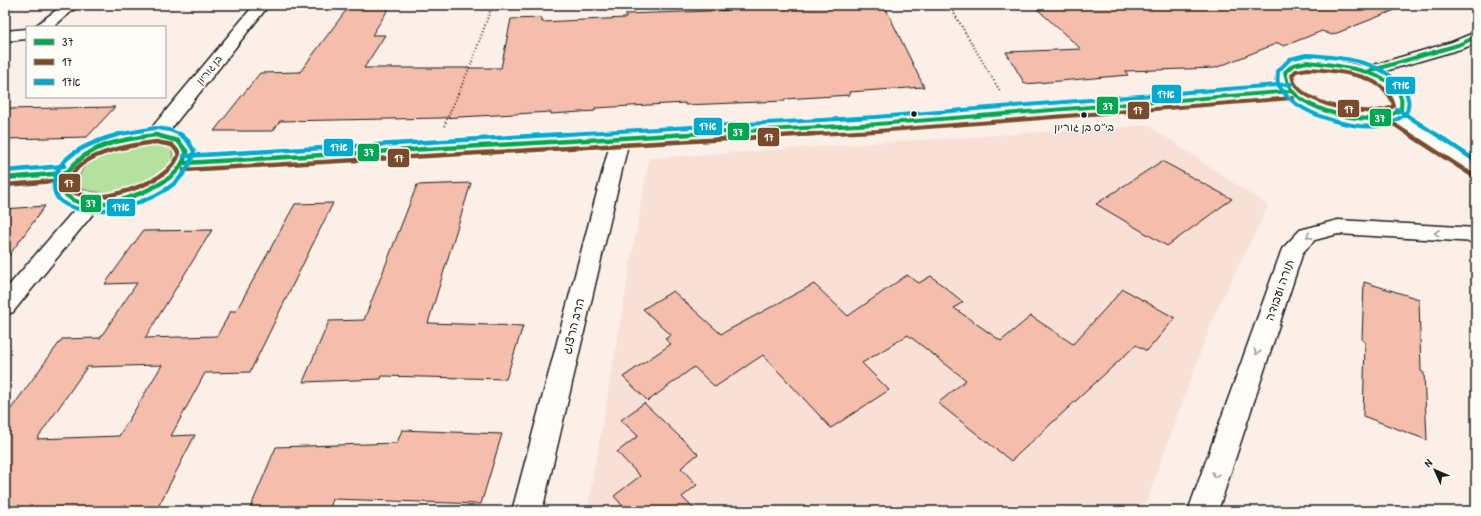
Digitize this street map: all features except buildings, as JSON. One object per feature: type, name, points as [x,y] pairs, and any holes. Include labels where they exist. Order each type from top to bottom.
[{"type":"street","points":[[44,26],[53,21],[72,5]]},
{"type":"street","name":"בן גוריון","points":[[156,135],[262,5]]},
{"type":"street","points":[[5,36],[26,35]]},
{"type":"street","points":[[1366,72],[1458,45],[1476,37]]},
{"type":"street","points":[[1307,62],[1325,62],[1345,65],[1366,72],[1392,86],[1400,95],[1402,103],[1400,110],[1392,115],[1379,119],[1341,115],[1315,106],[1292,91],[1285,81],[1285,72],[1293,65],[1307,62]]},
{"type":"street","points":[[184,163],[620,140],[1014,116],[1292,91]]},
{"type":"street","points":[[1392,115],[1441,148],[1476,169]]},
{"type":"street","points":[[156,135],[172,137],[183,143],[187,152],[184,163],[168,179],[157,186],[136,196],[113,202],[91,203],[77,201],[67,197],[62,190],[61,182],[65,173],[77,161],[94,150],[115,142],[136,137],[156,135]]},
{"type":"street","name":"הרב הרצוג","points":[[527,511],[620,140]]},
{"type":"street","points":[[5,178],[65,173]]},
{"type":"street","points":[[5,306],[91,203]]},
{"type":"street","name":"תורה ועבודה","points":[[1203,511],[1293,250],[1308,235],[1338,227],[1476,235]]},
{"type":"path","points":[[434,150],[472,62],[490,11],[497,5]]},
{"type":"path","points":[[949,5],[1014,116]]},
{"type":"shaded area","points":[[1148,125],[1268,206],[1214,315],[1143,511],[587,511],[649,158]]},
{"type":"green space","points":[[139,142],[159,142],[172,149],[173,160],[155,177],[144,184],[132,188],[107,192],[94,192],[82,189],[77,180],[84,168],[96,156],[102,152],[117,147]]},
{"type":"transit line","name":"37","points":[[1366,72],[1458,45],[1476,37]]},
{"type":"transit line","name":"17א","points":[[1306,55],[1290,59],[1278,71],[1278,83],[1286,95],[1300,106],[1318,115],[1338,122],[1358,126],[1377,126],[1394,122],[1406,114],[1408,102],[1405,91],[1397,81],[1387,73],[1361,62],[1333,57],[1307,55]]},
{"type":"transit line","name":"37","points":[[1307,62],[1349,68],[1382,78],[1394,87],[1401,97],[1401,110],[1389,116],[1372,119],[1353,118],[1314,106],[1299,96],[1288,85],[1285,72],[1293,65],[1307,62]]},
{"type":"transit line","name":"17","points":[[1308,69],[1330,71],[1359,77],[1373,82],[1384,88],[1392,96],[1394,106],[1387,110],[1366,112],[1340,107],[1313,98],[1302,91],[1295,84],[1292,75],[1296,71],[1308,69]]},
{"type":"transit line","name":"17א","points":[[184,156],[876,117],[1291,84]]},
{"type":"transit line","name":"37","points":[[184,163],[877,124],[1292,91]]},
{"type":"transit line","name":"17","points":[[184,170],[877,131],[1293,98]]},
{"type":"transit line","name":"17א","points":[[1397,109],[1476,161]]},
{"type":"transit line","name":"17","points":[[1389,121],[1437,154],[1472,175]]},
{"type":"transit line","name":"17א","points":[[155,128],[112,136],[82,148],[60,167],[54,186],[58,198],[62,202],[77,209],[96,210],[118,208],[140,202],[160,193],[177,181],[189,167],[194,151],[184,137],[169,130],[157,128]]},
{"type":"transit line","name":"37","points":[[156,135],[178,141],[187,152],[179,169],[165,180],[136,195],[103,203],[87,204],[74,200],[63,193],[63,178],[74,163],[84,156],[106,145],[119,141],[156,135]]},
{"type":"transit line","name":"17","points":[[156,142],[172,145],[179,153],[177,160],[172,166],[152,181],[138,187],[107,196],[93,197],[80,195],[69,190],[73,175],[89,160],[122,147],[156,142]]},
{"type":"transit line","name":"17א","points":[[5,171],[64,166]]},
{"type":"transit line","name":"37","points":[[5,178],[65,173]]},
{"type":"transit line","name":"17","points":[[6,185],[66,180]]},
{"type":"place","name":"בי״ס בן גוריון","points":[[1084,115]]}]
